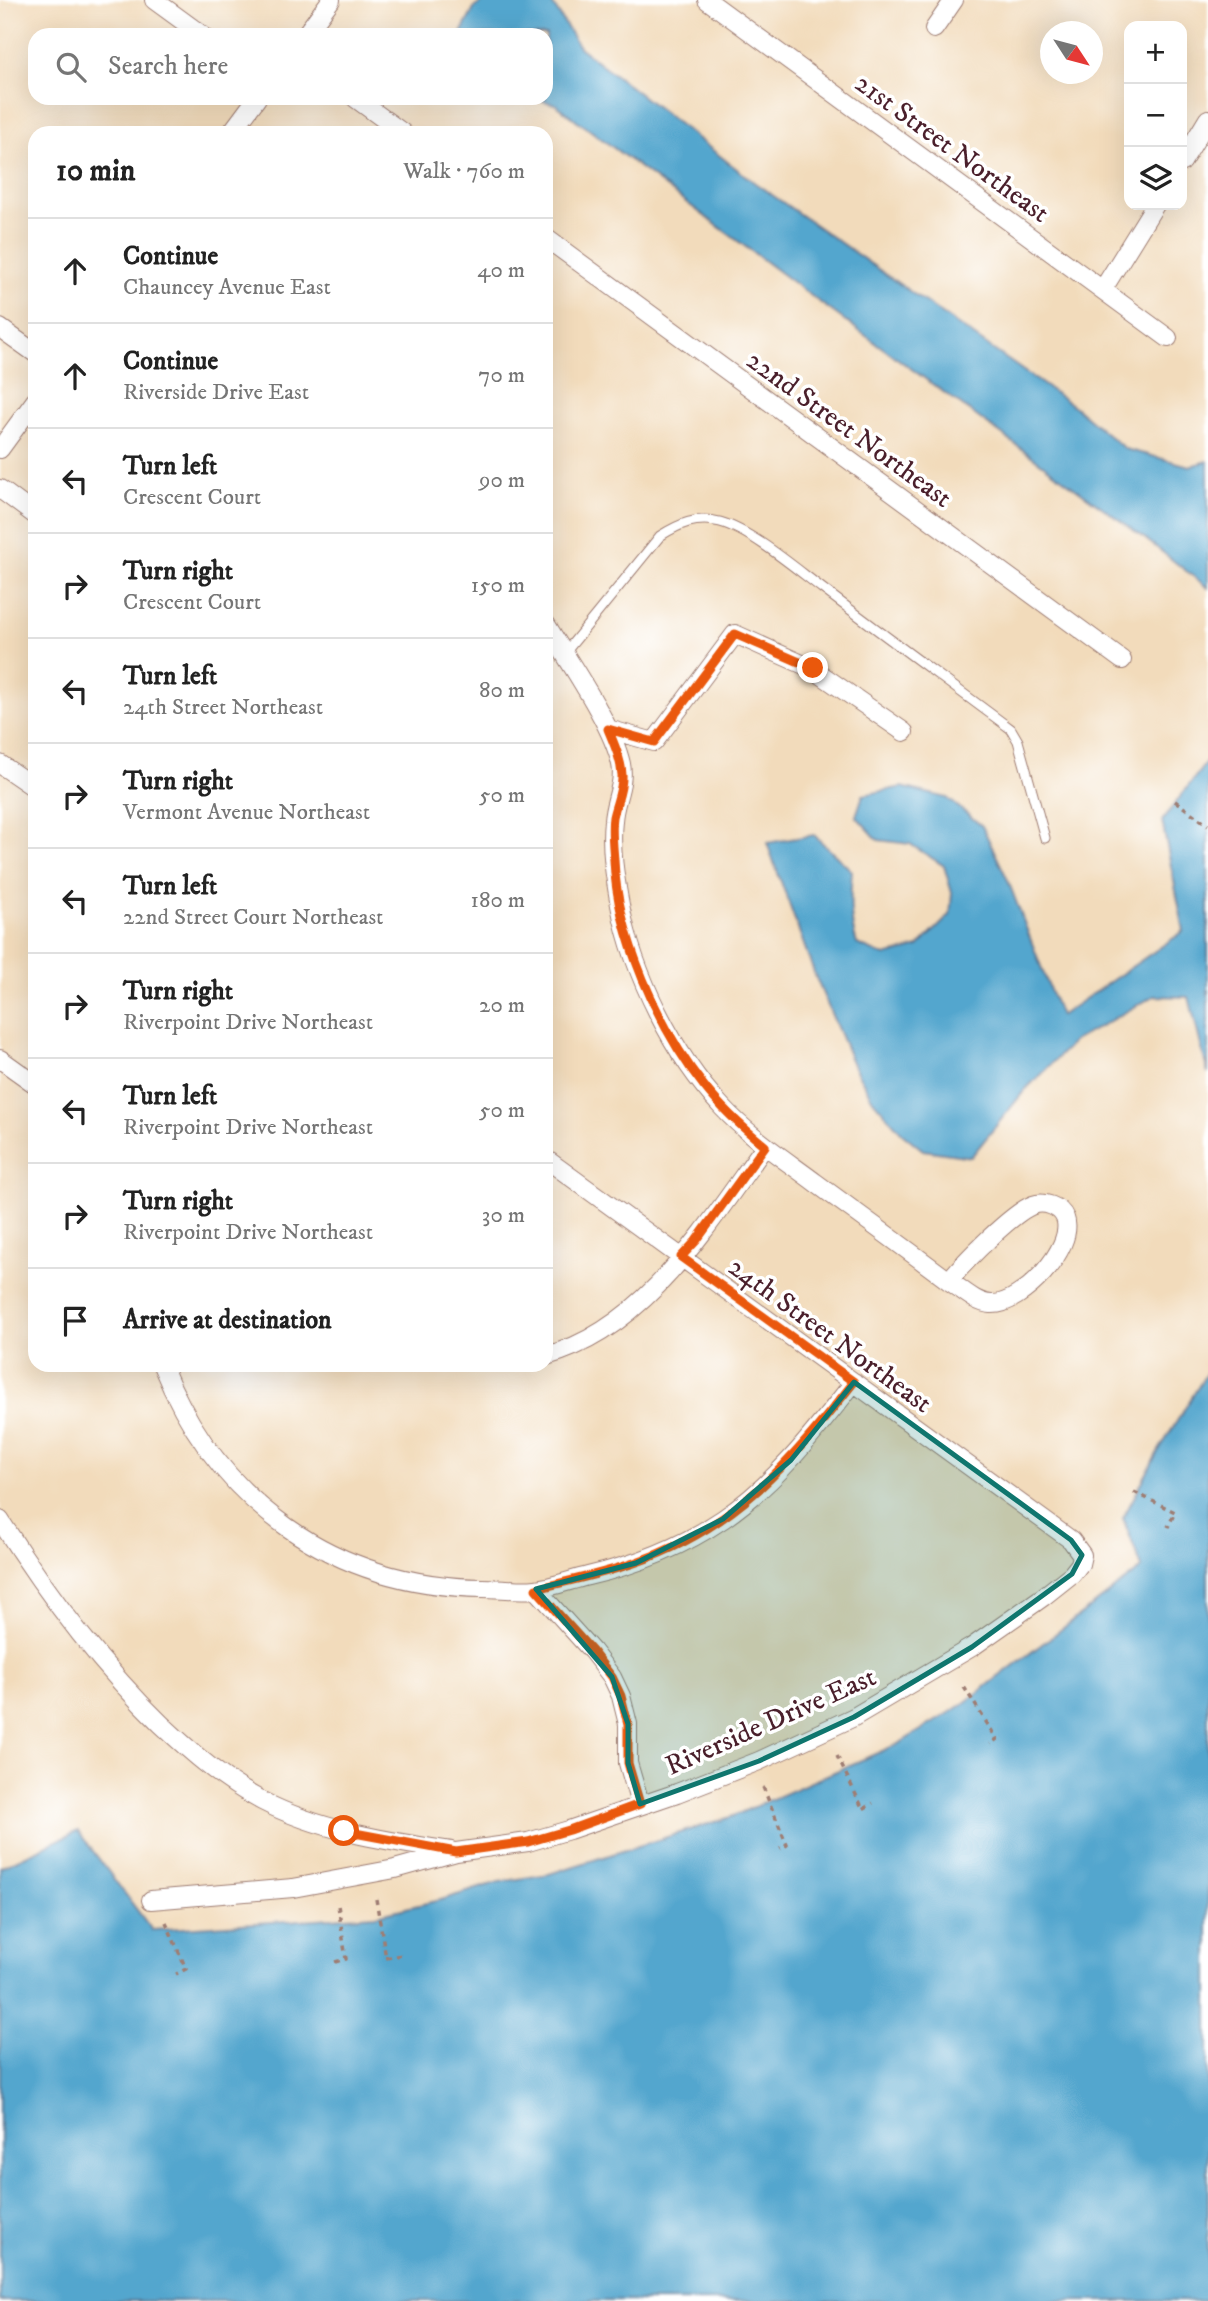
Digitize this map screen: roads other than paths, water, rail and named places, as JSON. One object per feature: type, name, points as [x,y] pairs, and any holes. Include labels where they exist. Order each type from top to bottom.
[{"type":"street","points":[[154,0],[192,28]]},
{"type":"street","points":[[310,28],[331,0]]},
{"type":"street","name":"21st Street Northeast","points":[[707,0],[1168,338]]},
{"type":"street","points":[[934,29],[954,0]]},
{"type":"street","points":[[237,126],[252,105]]},
{"type":"street","points":[[365,105],[393,126]]},
{"type":"street","points":[[1187,154],[1208,119]]},
{"type":"street","points":[[1103,289],[1152,210]]},
{"type":"street","name":"22nd Street Northeast","points":[[553,243],[1122,660]]},
{"type":"street","points":[[0,328],[28,348]]},
{"type":"street","points":[[0,449],[28,411]]},
{"type":"street","points":[[0,489],[28,510]]},
{"type":"street","points":[[608,729],[654,742],[735,634],[813,668],[905,732]]},
{"type":"street","points":[[553,636],[608,729],[621,763],[622,779],[612,821],[614,864],[632,950],[663,1020],[688,1064],[722,1108],[765,1146],[949,1280],[985,1303],[1000,1304],[1014,1298],[1042,1275],[1062,1242],[1066,1227],[1062,1212],[1053,1205],[1041,1203],[1027,1207],[971,1255],[949,1280]]},
{"type":"street","points":[[0,764],[28,783]]},
{"type":"street","points":[[0,1059],[28,1079]]},
{"type":"street","points":[[553,1354],[593,1338],[621,1319],[655,1287],[696,1241],[765,1146]]},
{"type":"street","name":"24th Street Northeast","points":[[553,1164],[1071,1540],[1082,1555]]},
{"type":"street","points":[[165,1372],[202,1443],[243,1492],[298,1536],[362,1568],[454,1588],[536,1589],[636,1563],[673,1548],[723,1519],[759,1492],[791,1460],[854,1382]]},
{"type":"street","points":[[0,1520],[45,1590],[95,1654],[130,1694],[201,1761],[264,1802],[301,1817],[380,1839],[456,1852]]},
{"type":"street","name":"Riverside Drive East","points":[[151,1900],[293,1888],[395,1869],[456,1852],[528,1842],[569,1830],[759,1761],[854,1717],[972,1647],[1072,1574],[1080,1564],[1082,1555]]},
{"type":"street","points":[[536,1589],[612,1677],[621,1696],[628,1724],[628,1763],[640,1804]]},
{"type":"lane","points":[[564,654],[660,536],[680,523],[700,520],[719,522],[740,530],[1011,729],[1018,741],[1045,838]]},
{"type":"water","points":[[486,0],[550,0],[579,47],[755,183],[1075,407],[1125,449],[1190,466],[1208,461],[1208,588],[1143,537],[818,301],[553,103],[553,28],[464,28],[475,7]]},
{"type":"water","points":[[1208,760],[1208,1074],[1189,997],[1154,996],[1074,1041],[1024,1091],[971,1157],[923,1150],[902,1133],[873,1100],[854,1067],[816,978],[767,843],[814,835],[852,871],[851,908],[857,944],[885,956],[918,947],[950,915],[952,893],[944,866],[910,844],[878,840],[856,816],[863,795],[902,787],[947,798],[982,826],[1007,878],[1060,1016],[1184,931],[1162,821]]},
{"type":"water","points":[[1208,1371],[1208,2301],[0,2301],[0,1867],[78,1831],[152,1930],[376,1915],[444,1899],[499,1882],[549,1874],[731,1817],[898,1744],[959,1707],[1142,1568],[1123,1518],[1158,1452]]}]
